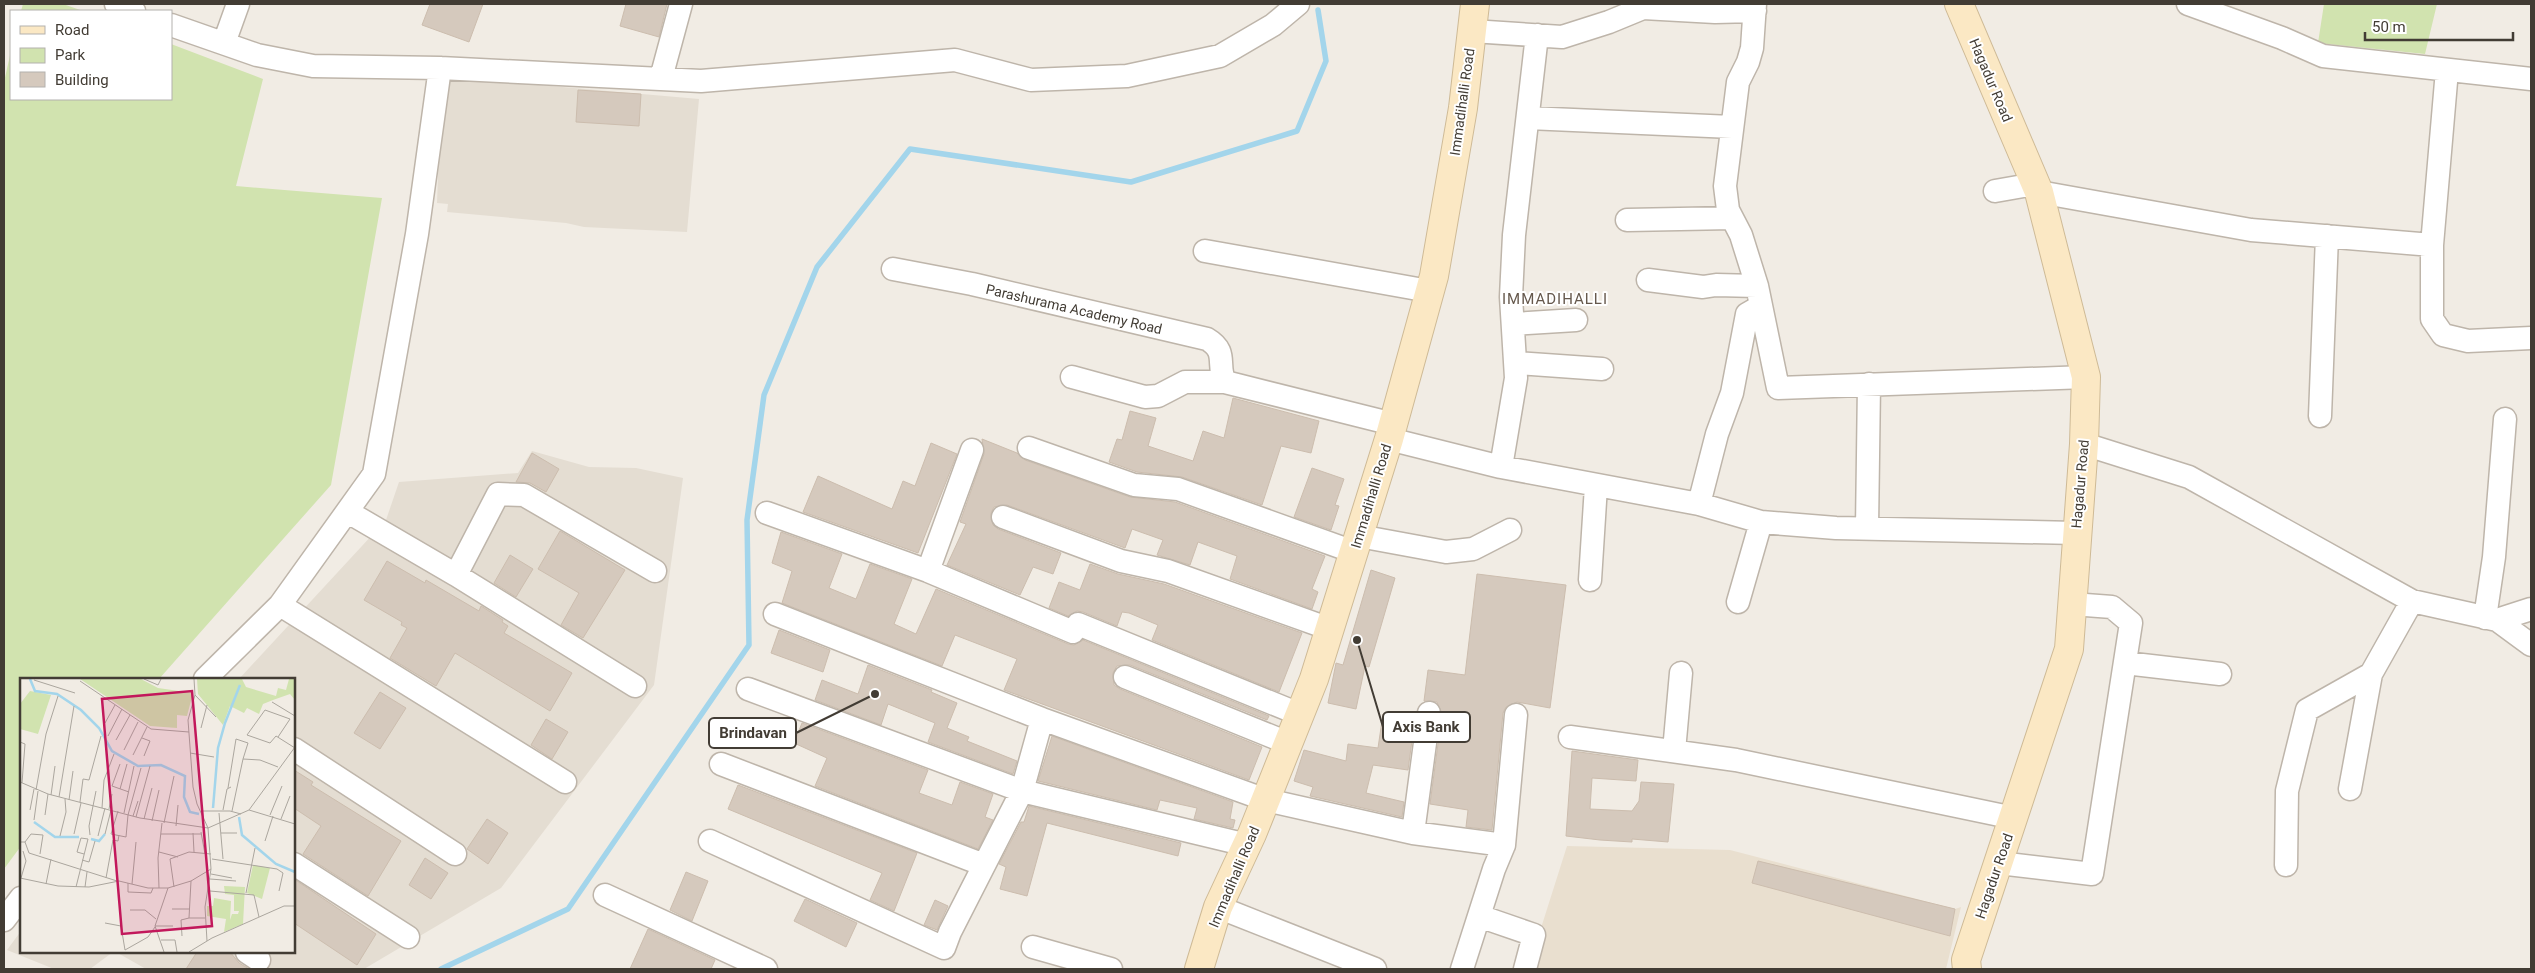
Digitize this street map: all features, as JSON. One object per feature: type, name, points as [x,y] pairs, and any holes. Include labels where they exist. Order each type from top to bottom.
[{"type":"street","points":[[116,4],[131,10]]},
{"type":"street","points":[[224,43],[238,4]]},
{"type":"street","points":[[662,78],[681,4]]},
{"type":"street","points":[[172,24],[257,55],[313,66],[440,68],[701,81],[955,60],[1031,80],[1127,76],[1220,56],[1273,25],[1296,4]]},
{"type":"street","name":"Immadihalli Road","points":[[1199,969],[1218,907],[1266,800],[1314,678],[1391,432],[1429,291],[1463,108],[1476,4]]},
{"type":"street","name":"Hagadur Road","points":[[1959,4],[2037,188],[2086,377],[2084,444],[2069,649],[1965,966]]},
{"type":"street","points":[[2188,4],[2282,38],[2323,56],[2531,79]]},
{"type":"street","points":[[1472,31],[1562,37],[1609,22],[1643,8],[1715,12],[1755,7],[1752,48],[1748,62],[1738,82],[1724,186],[1728,210],[1741,234],[1759,296],[1778,388],[2086,377]]},
{"type":"street","points":[[1501,467],[1516,378],[1511,298],[1514,235],[1537,35]]},
{"type":"street","points":[[206,678],[280,605],[374,474],[417,234],[440,68]]},
{"type":"street","points":[[2447,70],[2432,245],[2432,318],[2443,335],[2468,341],[2531,338]]},
{"type":"street","points":[[1528,118],[1732,126]]},
{"type":"street","points":[[1995,191],[2037,188],[2252,230],[2432,245]]},
{"type":"street","points":[[1627,220],[1732,218]]},
{"type":"street","points":[[2320,416],[2327,236]]},
{"type":"street","points":[[1205,251],[1429,291]]},
{"type":"street","name":"Parashurama Academy Road","points":[[893,268],[972,284],[1207,340],[1220,352],[1221,371],[1225,382]]},
{"type":"street","points":[[1648,280],[1702,287],[1716,285],[1759,296]]},
{"type":"street","points":[[1699,504],[1717,434],[1732,393],[1747,314],[1759,296]]},
{"type":"street","points":[[1512,324],[1576,320]]},
{"type":"street","points":[[1516,363],[1602,369]]},
{"type":"street","points":[[1072,376],[1145,397],[1158,396],[1185,382],[1225,382],[1501,467],[1699,504],[1761,522],[1836,528],[2076,533]]},
{"type":"street","points":[[1867,528],[1869,384]]},
{"type":"street","points":[[2491,619],[2505,419]]},
{"type":"street","points":[[2084,444],[2190,477],[2412,601],[2491,619],[2531,645]]},
{"type":"street","points":[[1029,448],[1134,485],[1178,490],[1356,544],[1446,552],[1474,549],[1510,530]]},
{"type":"street","points":[[928,571],[972,450]]},
{"type":"street","points":[[1590,580],[1596,486]]},
{"type":"street","points":[[456,576],[498,494],[524,495],[655,571]]},
{"type":"street","points":[[348,512],[635,686]]},
{"type":"street","points":[[767,513],[928,571],[1072,632],[1078,624],[1300,714]]},
{"type":"street","points":[[1004,517],[1121,561],[1168,571],[1330,629]]},
{"type":"street","points":[[1738,602],[1761,522]]},
{"type":"street","points":[[2350,789],[2371,674],[2412,601]]},
{"type":"street","points":[[1999,863],[2092,874],[2131,624],[2112,607],[2072,604]]},
{"type":"street","points":[[280,605],[565,782]]},
{"type":"street","points":[[2491,619],[2531,609]]},
{"type":"street","points":[[775,614],[1042,719],[1266,800],[1413,833],[1504,846]]},
{"type":"street","points":[[2125,663],[2220,674]]},
{"type":"street","points":[[1674,750],[1681,673]]},
{"type":"street","points":[[2286,865],[2287,791],[2307,710],[2371,674]]},
{"type":"street","points":[[1125,677],[1288,743]]},
{"type":"street","points":[[748,689],[1022,791],[1247,845]]},
{"type":"street","points":[[1413,833],[1429,713]]},
{"type":"street","points":[[1462,969],[1504,846],[1516,714]]},
{"type":"street","points":[[710,841],[944,948],[1022,791],[1042,719]]},
{"type":"street","points":[[1570,737],[1674,750],[1879,789],[2014,818]]},
{"type":"street","points":[[295,750],[455,854]]},
{"type":"street","points":[[721,764],[984,865]]},
{"type":"street","points":[[295,865],[408,937]]},
{"type":"street","points":[[605,895],[766,969]]},
{"type":"street","points":[[4,920],[20,899]]},
{"type":"street","points":[[1218,907],[1375,969]]},
{"type":"street","points":[[1479,916],[1534,935],[1525,969]]},
{"type":"street","points":[[1033,946],[1111,969]]},
{"type":"shaded area","points":[[481,80],[699,99],[687,232],[584,227],[566,223],[447,212],[448,204],[437,203],[441,87],[448,81]]},
{"type":"shaded area","points":[[532,451],[589,467],[636,468],[683,478],[654,685],[501,888],[364,969],[146,969],[118,953],[295,953],[295,678],[240,678],[386,520],[399,482],[518,473]]},
{"type":"shaded area","points":[[1567,846],[1730,850],[1955,909],[1961,907],[1946,969],[1528,969]]},
{"type":"shaded area","points":[[20,932],[20,953],[112,953],[90,969],[54,969],[7,950]]},
{"type":"green space","points":[[23,4],[63,4],[80,10],[21,10]]},
{"type":"green space","points":[[2324,4],[2437,4],[2425,54],[2318,43]]},
{"type":"green space","points":[[172,44],[263,79],[236,186],[382,198],[331,485],[160,678],[20,678],[20,847],[4,869],[4,82],[10,55],[10,100],[172,100]]},
{"type":"building","points":[[430,4],[483,4],[469,42],[422,25]]},
{"type":"building","points":[[626,4],[667,4],[659,37],[620,26]]},
{"type":"building","points":[[578,90],[641,94],[639,126],[576,122]]},
{"type":"building","points":[[1233,398],[1319,421],[1311,453],[1281,446],[1262,505],[1182,477],[1137,472],[1109,462],[1117,439],[1122,440],[1130,411],[1156,418],[1148,446],[1193,461],[1203,431],[1224,438]]},
{"type":"building","points":[[982,439],[1017,453],[1025,460],[1130,497],[1175,502],[1325,556],[1312,589],[1318,592],[1312,609],[1230,579],[1237,556],[1198,542],[1190,565],[1157,555],[1163,540],[1132,529],[1125,548],[1007,505],[994,507],[991,513],[993,525],[998,529],[1061,553],[1053,574],[1033,567],[1020,595],[947,565],[966,524],[960,522],[984,454]]},
{"type":"building","points":[[931,443],[957,454],[918,553],[803,512],[818,476],[892,509],[903,481],[915,486]]},
{"type":"building","points":[[532,453],[559,469],[546,492],[530,483],[516,482]]},
{"type":"building","points":[[1312,468],[1344,479],[1335,505],[1339,506],[1331,530],[1294,517]]},
{"type":"building","points":[[560,531],[625,570],[583,638],[561,625],[579,593],[538,569]]},
{"type":"building","points":[[781,532],[842,554],[829,588],[856,599],[870,564],[912,579],[894,624],[916,634],[936,589],[1068,644],[1074,645],[1083,640],[1269,716],[1267,720],[1130,665],[1117,666],[1113,673],[1114,685],[1120,689],[1262,747],[1249,780],[1004,690],[1017,659],[955,635],[942,666],[782,603],[792,571],[772,563]]},
{"type":"building","points":[[510,555],[533,569],[516,597],[494,583]]},
{"type":"building","points":[[387,561],[425,583],[426,580],[479,611],[481,606],[503,620],[502,622],[508,626],[504,633],[572,673],[550,711],[455,653],[436,686],[390,658],[407,628],[401,625],[402,622],[364,600]]},
{"type":"building","points":[[1090,564],[1118,574],[1164,584],[1302,633],[1279,692],[1152,640],[1158,625],[1129,613],[1122,612],[1117,626],[1083,612],[1077,611],[1068,616],[1049,608],[1059,582],[1080,590]]},
{"type":"building","points":[[1371,570],[1395,578],[1369,667],[1365,666],[1356,709],[1328,703],[1336,663],[1343,665]]},
{"type":"building","points":[[1477,574],[1566,585],[1550,708],[1517,702],[1506,707],[1503,713],[1492,830],[1466,827],[1468,810],[1430,804],[1442,714],[1437,702],[1424,701],[1428,670],[1465,675]]},
{"type":"building","points":[[779,630],[830,650],[823,672],[771,653]]},
{"type":"building","points":[[868,665],[932,690],[931,692],[957,703],[947,728],[969,737],[967,741],[1017,761],[1013,774],[928,742],[935,723],[888,704],[881,725],[815,700],[822,680],[858,694]]},
{"type":"building","points":[[380,692],[406,708],[380,749],[354,733]]},
{"type":"building","points":[[1383,714],[1415,719],[1408,770],[1373,765],[1366,793],[1404,802],[1402,817],[1310,796],[1313,787],[1294,781],[1304,750],[1346,761],[1348,744],[1378,748]]},
{"type":"building","points":[[546,719],[568,732],[552,759],[531,745]]},
{"type":"building","points":[[802,723],[928,770],[919,793],[952,805],[960,782],[993,794],[985,817],[993,820],[978,849],[815,786],[827,758],[794,743]]},
{"type":"building","points":[[1052,736],[1233,802],[1230,819],[1235,820],[1233,828],[1194,819],[1197,808],[1160,800],[1157,810],[1038,781]]},
{"type":"building","points":[[1572,751],[1638,760],[1636,781],[1592,778],[1590,809],[1632,811],[1639,801],[1641,782],[1674,784],[1668,842],[1632,839],[1632,842],[1566,836]]},
{"type":"building","points":[[295,771],[313,782],[311,785],[401,841],[368,896],[303,854],[321,826],[295,809]]},
{"type":"building","points":[[738,785],[917,853],[894,911],[870,900],[882,873],[728,809]]},
{"type":"building","points":[[1029,806],[1181,843],[1178,856],[1047,823],[1027,896],[1000,889],[1006,867],[999,864],[1021,822],[1024,822]]},
{"type":"building","points":[[487,819],[508,833],[488,864],[467,849]]},
{"type":"building","points":[[425,858],[448,873],[431,899],[409,885]]},
{"type":"building","points":[[1758,861],[1955,909],[1950,936],[1752,883]]},
{"type":"building","points":[[686,872],[708,881],[692,921],[670,910]]},
{"type":"building","points":[[295,880],[376,934],[357,965],[295,924]]},
{"type":"building","points":[[805,899],[857,923],[846,947],[794,921]]},
{"type":"building","points":[[935,900],[948,906],[937,930],[924,925]]},
{"type":"building","points":[[648,929],[715,960],[711,969],[630,969]]},
{"type":"building","points":[[196,953],[231,953],[239,963],[249,969],[186,969]]},
{"type":"waterway","points":[[441,969],[568,909],[749,645],[747,520],[764,395],[817,267],[910,149],[1131,182],[1297,131],[1326,61],[1318,10]]},
{"type":"place","name":"Axis Bank","points":[[1357,640]]},
{"type":"place","name":"Brindavan","points":[[875,694]]},
{"type":"district","name":"IMMADIHALLI","points":[[1555,299]]}]
